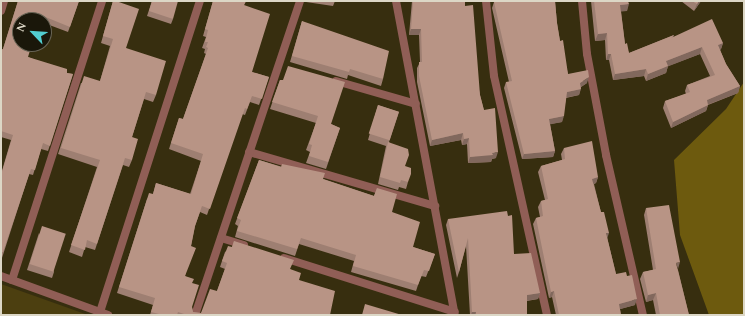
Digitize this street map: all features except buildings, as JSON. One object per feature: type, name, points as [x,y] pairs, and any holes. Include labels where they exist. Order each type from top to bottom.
[{"type":"street","points":[[1,11],[4,1]]},
{"type":"street","points":[[12,280],[102,1]]},
{"type":"street","points":[[1,276],[104,314],[200,1]]},
{"type":"street","points":[[195,315],[249,152],[282,66],[300,1]]},
{"type":"street","points":[[273,255],[455,313],[396,1]]},
{"type":"street","points":[[486,1],[494,76],[547,315]]},
{"type":"street","points":[[582,1],[587,54],[606,155],[643,315]]},
{"type":"street","points":[[324,78],[416,104]]},
{"type":"street","points":[[249,152],[435,206]]},
{"type":"street","points":[[221,238],[251,248]]},
{"type":"shaded area","points":[[744,82],[744,315],[709,315],[680,235],[674,160],[726,109]]},
{"type":"shaded area","points":[[1,284],[88,315],[1,315]]}]
